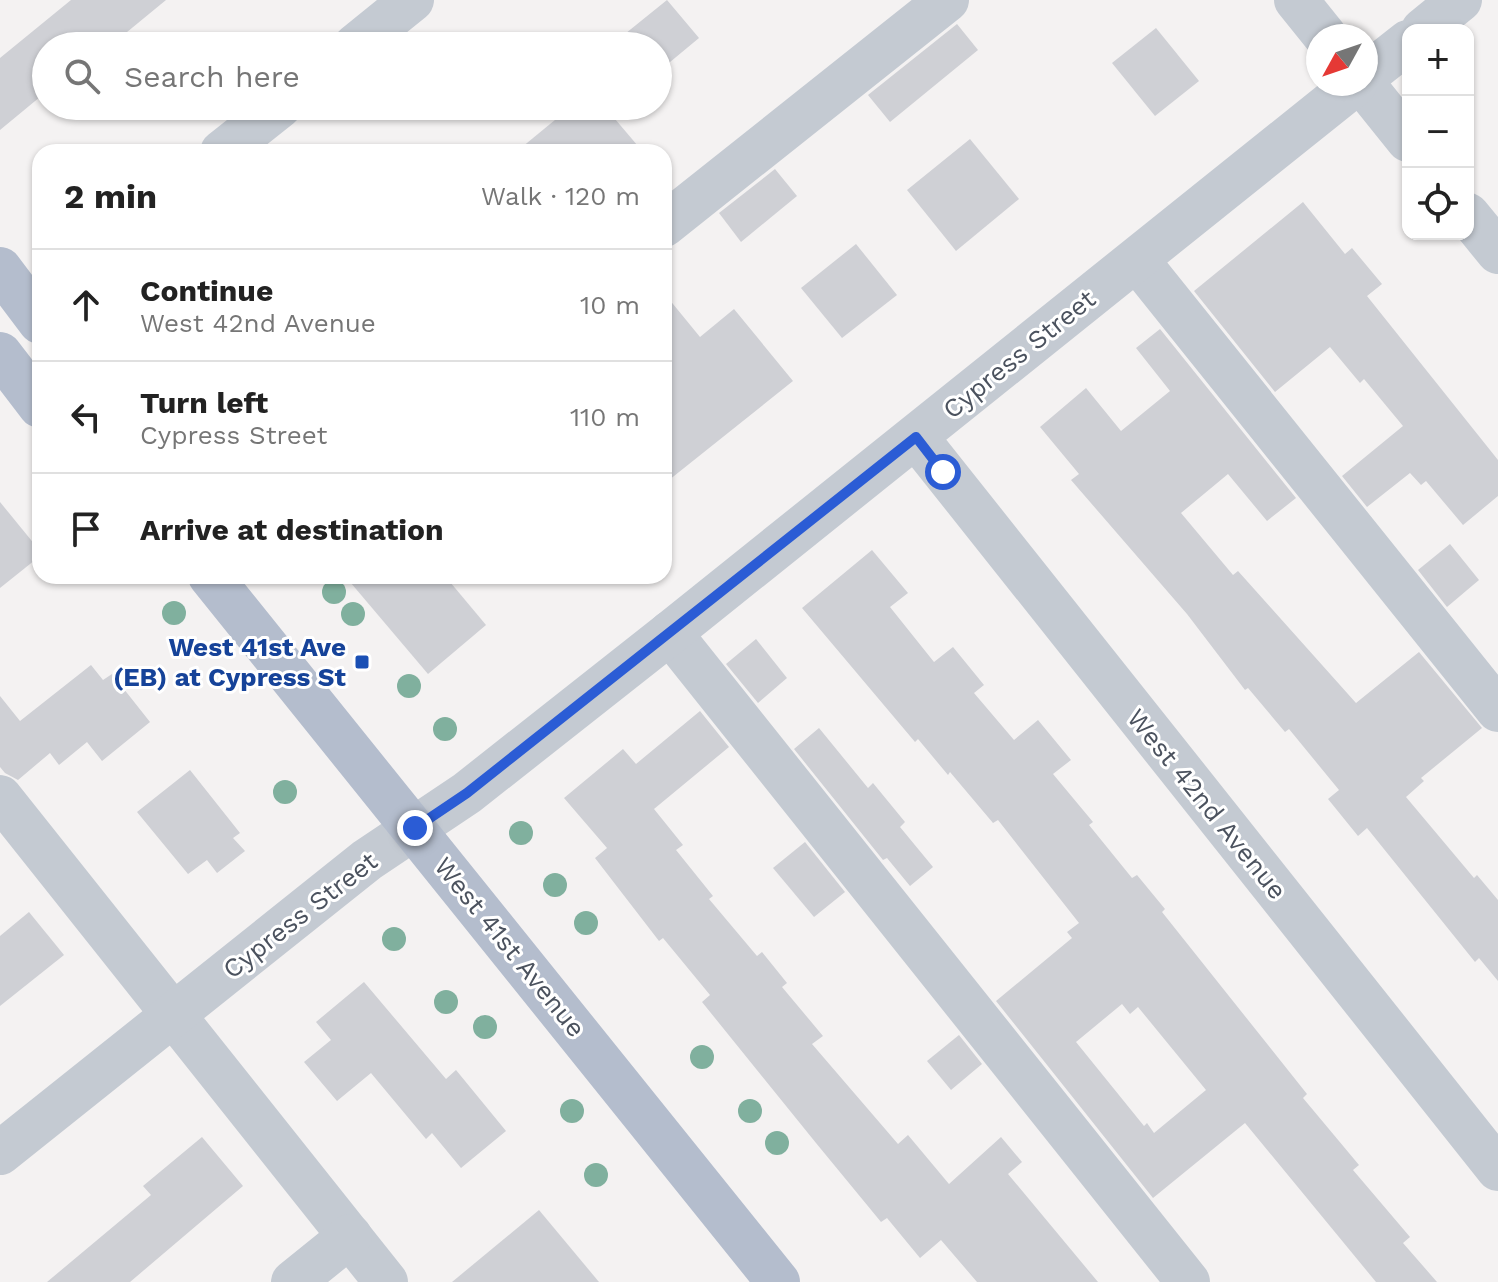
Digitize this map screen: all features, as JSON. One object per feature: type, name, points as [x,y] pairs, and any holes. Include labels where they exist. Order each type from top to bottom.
[{"type":"main road","points":[[0,269],[32,305]]},
{"type":"main road","points":[[0,354],[32,396]]},
{"type":"main road","name":"West 41st Avenue","points":[[221,584],[778,1282]]},
{"type":"street","points":[[372,32],[412,0]]},
{"type":"street","points":[[672,219],[947,0]]},
{"type":"street","points":[[1296,0],[1315,24]]},
{"type":"street","points":[[1430,24],[1460,0]]},
{"type":"street","points":[[1378,66],[1402,47]]},
{"type":"street","name":"Cypress Street","points":[[0,1153],[367,860],[467,793],[670,633],[1340,96]]},
{"type":"street","points":[[1373,96],[1402,133]]},
{"type":"street","points":[[232,144],[262,120]]},
{"type":"street","points":[[1474,222],[1498,252]]},
{"type":"street","points":[[1137,260],[1498,710]]},
{"type":"street","name":"West 42nd Avenue","points":[[916,437],[1498,1169]]},
{"type":"street","points":[[670,633],[1188,1282]]},
{"type":"street","points":[[0,797],[386,1282]]},
{"type":"street","points":[[293,1282],[350,1236]]},
{"type":"building","points":[[71,0],[166,0],[127,32],[32,32],[32,104],[0,130],[0,58]]},
{"type":"building","points":[[667,0],[699,38],[672,60],[672,32],[627,32]]},
{"type":"building","points":[[957,24],[978,50],[890,122],[868,95]]},
{"type":"building","points":[[1156,28],[1199,81],[1155,116],[1112,63]]},
{"type":"building","points":[[555,120],[616,120],[636,144],[526,144]]},
{"type":"building","points":[[970,139],[1019,199],[956,251],[907,190]]},
{"type":"building","points":[[775,169],[797,196],[741,242],[719,213]]},
{"type":"building","points":[[1303,202],[1345,254],[1352,248],[1382,284],[1367,296],[1498,460],[1498,496],[1463,525],[1426,481],[1421,485],[1410,473],[1367,507],[1342,476],[1403,426],[1364,379],[1360,383],[1330,347],[1275,392],[1194,291]]},
{"type":"building","points":[[856,244],[897,295],[842,338],[801,288]]},
{"type":"building","points":[[672,303],[700,337],[734,309],[793,381],[672,478]]},
{"type":"building","points":[[1160,329],[1296,498],[1267,521],[1228,474],[1181,513],[1233,575],[1238,571],[1356,703],[1419,652],[1482,728],[1421,778],[1424,781],[1406,797],[1474,878],[1477,875],[1498,900],[1498,981],[1479,958],[1475,962],[1367,828],[1358,836],[1328,799],[1339,790],[1289,729],[1285,732],[1248,688],[1245,690],[1187,614],[1071,480],[1079,474],[1040,427],[1086,388],[1121,431],[1170,391],[1136,348]]},
{"type":"building","points":[[0,502],[32,541],[32,562],[0,588]]},
{"type":"building","points":[[1450,544],[1479,580],[1447,607],[1418,570]]},
{"type":"building","points":[[872,550],[908,593],[890,607],[934,662],[953,647],[984,685],[974,693],[1014,740],[1038,720],[1071,760],[1053,774],[1093,822],[1089,825],[1132,878],[1137,875],[1165,909],[1162,912],[1307,1094],[1303,1098],[1359,1165],[1353,1170],[1410,1237],[1403,1243],[1437,1282],[1376,1282],[1245,1123],[1153,1198],[996,1001],[1072,938],[1067,932],[1079,923],[998,820],[993,823],[950,772],[948,775],[918,739],[915,742],[802,608]],"holes":[[[1122,1004],[1130,1014],[1138,1007],[1206,1090],[1154,1133],[1147,1123],[1144,1126],[1076,1042]]]},
{"type":"building","points":[[352,584],[452,584],[486,625],[428,674]]},
{"type":"building","points":[[756,639],[787,678],[758,703],[726,664]]},
{"type":"building","points":[[91,665],[103,680],[112,674],[150,722],[102,761],[87,742],[59,765],[50,753],[18,780],[5,773],[0,767],[0,696],[20,721]]},
{"type":"building","points":[[700,711],[729,747],[654,809],[683,845],[676,850],[713,896],[709,899],[757,956],[762,952],[787,983],[782,987],[823,1036],[812,1044],[898,1144],[908,1135],[949,1184],[1001,1137],[1022,1162],[1008,1174],[1098,1282],[977,1282],[941,1240],[920,1258],[887,1218],[881,1222],[816,1143],[702,1002],[710,995],[663,938],[659,941],[595,858],[607,848],[564,798],[623,749],[636,764]]},
{"type":"building","points":[[819,728],[868,788],[873,783],[905,822],[900,827],[933,867],[910,886],[887,858],[883,860],[794,749]]},
{"type":"building","points":[[190,770],[240,833],[233,838],[245,851],[217,873],[207,860],[188,874],[137,812]]},
{"type":"building","points":[[805,842],[845,892],[814,917],[773,868]]},
{"type":"building","points":[[29,912],[64,955],[0,1006],[0,936]]},
{"type":"building","points":[[364,982],[446,1079],[456,1070],[506,1131],[461,1168],[432,1133],[426,1139],[371,1073],[337,1101],[304,1062],[331,1040],[316,1022]]},
{"type":"building","points":[[959,1035],[982,1064],[951,1090],[927,1061]]},
{"type":"building","points":[[202,1137],[243,1186],[130,1282],[47,1282],[151,1195],[143,1186]]},
{"type":"building","points":[[539,1210],[599,1282],[452,1282]]},
{"type":"place","name":"West 41st Ave (EB) at Cypress St","points":[[362,662]]},
{"type":"route","points":[[415,828],[467,793],[916,437],[943,472]]}]
